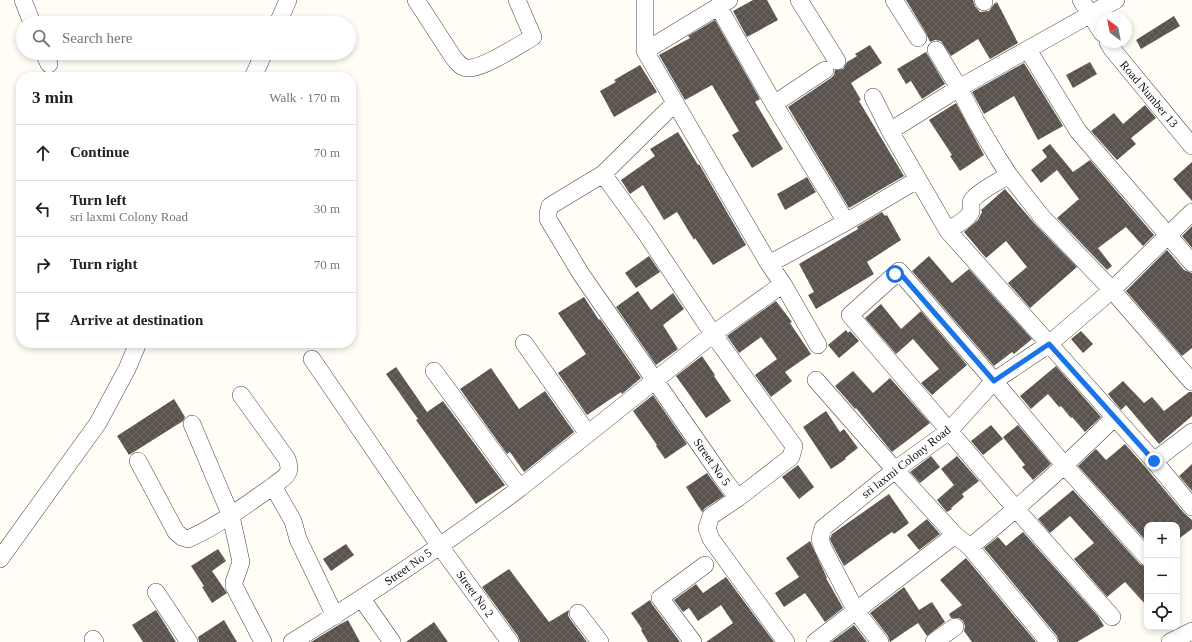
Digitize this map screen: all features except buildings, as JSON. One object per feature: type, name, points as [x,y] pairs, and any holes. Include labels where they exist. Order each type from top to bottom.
[{"type":"street","points":[[23,0],[29,16]]},
{"type":"street","points":[[281,16],[288,0]]},
{"type":"street","points":[[416,0],[458,64],[467,68],[482,66],[533,37],[517,0]]},
{"type":"street","points":[[645,0],[645,51],[818,345]]},
{"type":"street","points":[[774,104],[831,66],[799,0]]},
{"type":"street","points":[[894,0],[918,38]]},
{"type":"street","points":[[1081,0],[1096,23]]},
{"type":"street","points":[[890,131],[959,88],[1116,0]]},
{"type":"street","points":[[645,51],[724,3],[774,104],[846,222]]},
{"type":"street","name":"Road Number 13","points":[[1111,48],[1192,146]]},
{"type":"street","points":[[936,50],[1009,175],[1041,216],[1112,290],[1192,382]]},
{"type":"street","points":[[1028,50],[1078,131],[1192,263]]},
{"type":"street","points":[[255,72],[261,60]]},
{"type":"street","points":[[872,97],[917,180],[948,231],[1154,461],[1192,507]]},
{"type":"street","name":"Street No 5","points":[[675,103],[603,174],[550,206],[548,219],[581,274],[738,498],[711,516],[707,528],[711,539],[786,642]]},
{"type":"street","points":[[603,174],[645,232],[713,334],[794,446],[791,457],[738,498]]},
{"type":"street","points":[[948,231],[969,215],[971,210],[971,200],[1009,175]]},
{"type":"street","points":[[769,264],[846,222],[917,180]]},
{"type":"street","name":"sri laxmi Colony Road","points":[[880,642],[856,611],[823,548],[820,539],[823,528],[895,470],[949,431],[994,381],[1049,344],[1112,290],[1192,212]]},
{"type":"street","points":[[1112,617],[1016,509],[850,315],[899,272],[994,381],[1065,466],[1144,554]]},
{"type":"street","name":"Street No 5","points":[[292,642],[362,598],[520,488],[713,334],[783,284]]},
{"type":"street","points":[[524,343],[588,434]]},
{"type":"street","points":[[0,559],[98,423],[136,348]]},
{"type":"street","name":"Street No 2","points":[[312,359],[439,545],[510,642]]},
{"type":"street","points":[[434,371],[520,488]]},
{"type":"street","points":[[816,380],[895,470],[955,535],[970,547],[1050,642]]},
{"type":"street","points":[[138,461],[176,532],[182,537],[188,539],[231,516],[286,476],[290,471],[290,466],[287,459],[241,395]]},
{"type":"street","points":[[970,547],[1065,466],[1114,418]]},
{"type":"street","points":[[192,424],[231,516],[241,562],[234,586],[263,642]]},
{"type":"street","points":[[1154,461],[1192,432]]},
{"type":"street","points":[[272,486],[294,521],[298,538],[335,616]]},
{"type":"street","points":[[815,642],[955,535]]},
{"type":"street","points":[[693,642],[660,598],[705,565]]},
{"type":"street","points":[[156,592],[189,642]]},
{"type":"street","points":[[362,598],[392,642]]},
{"type":"street","points":[[578,613],[600,642]]},
{"type":"street","points":[[934,642],[955,628]]},
{"type":"street","points":[[1170,642],[1192,632]]},
{"type":"route","points":[[895,274],[899,272],[994,381],[1049,344],[1154,461]]}]
